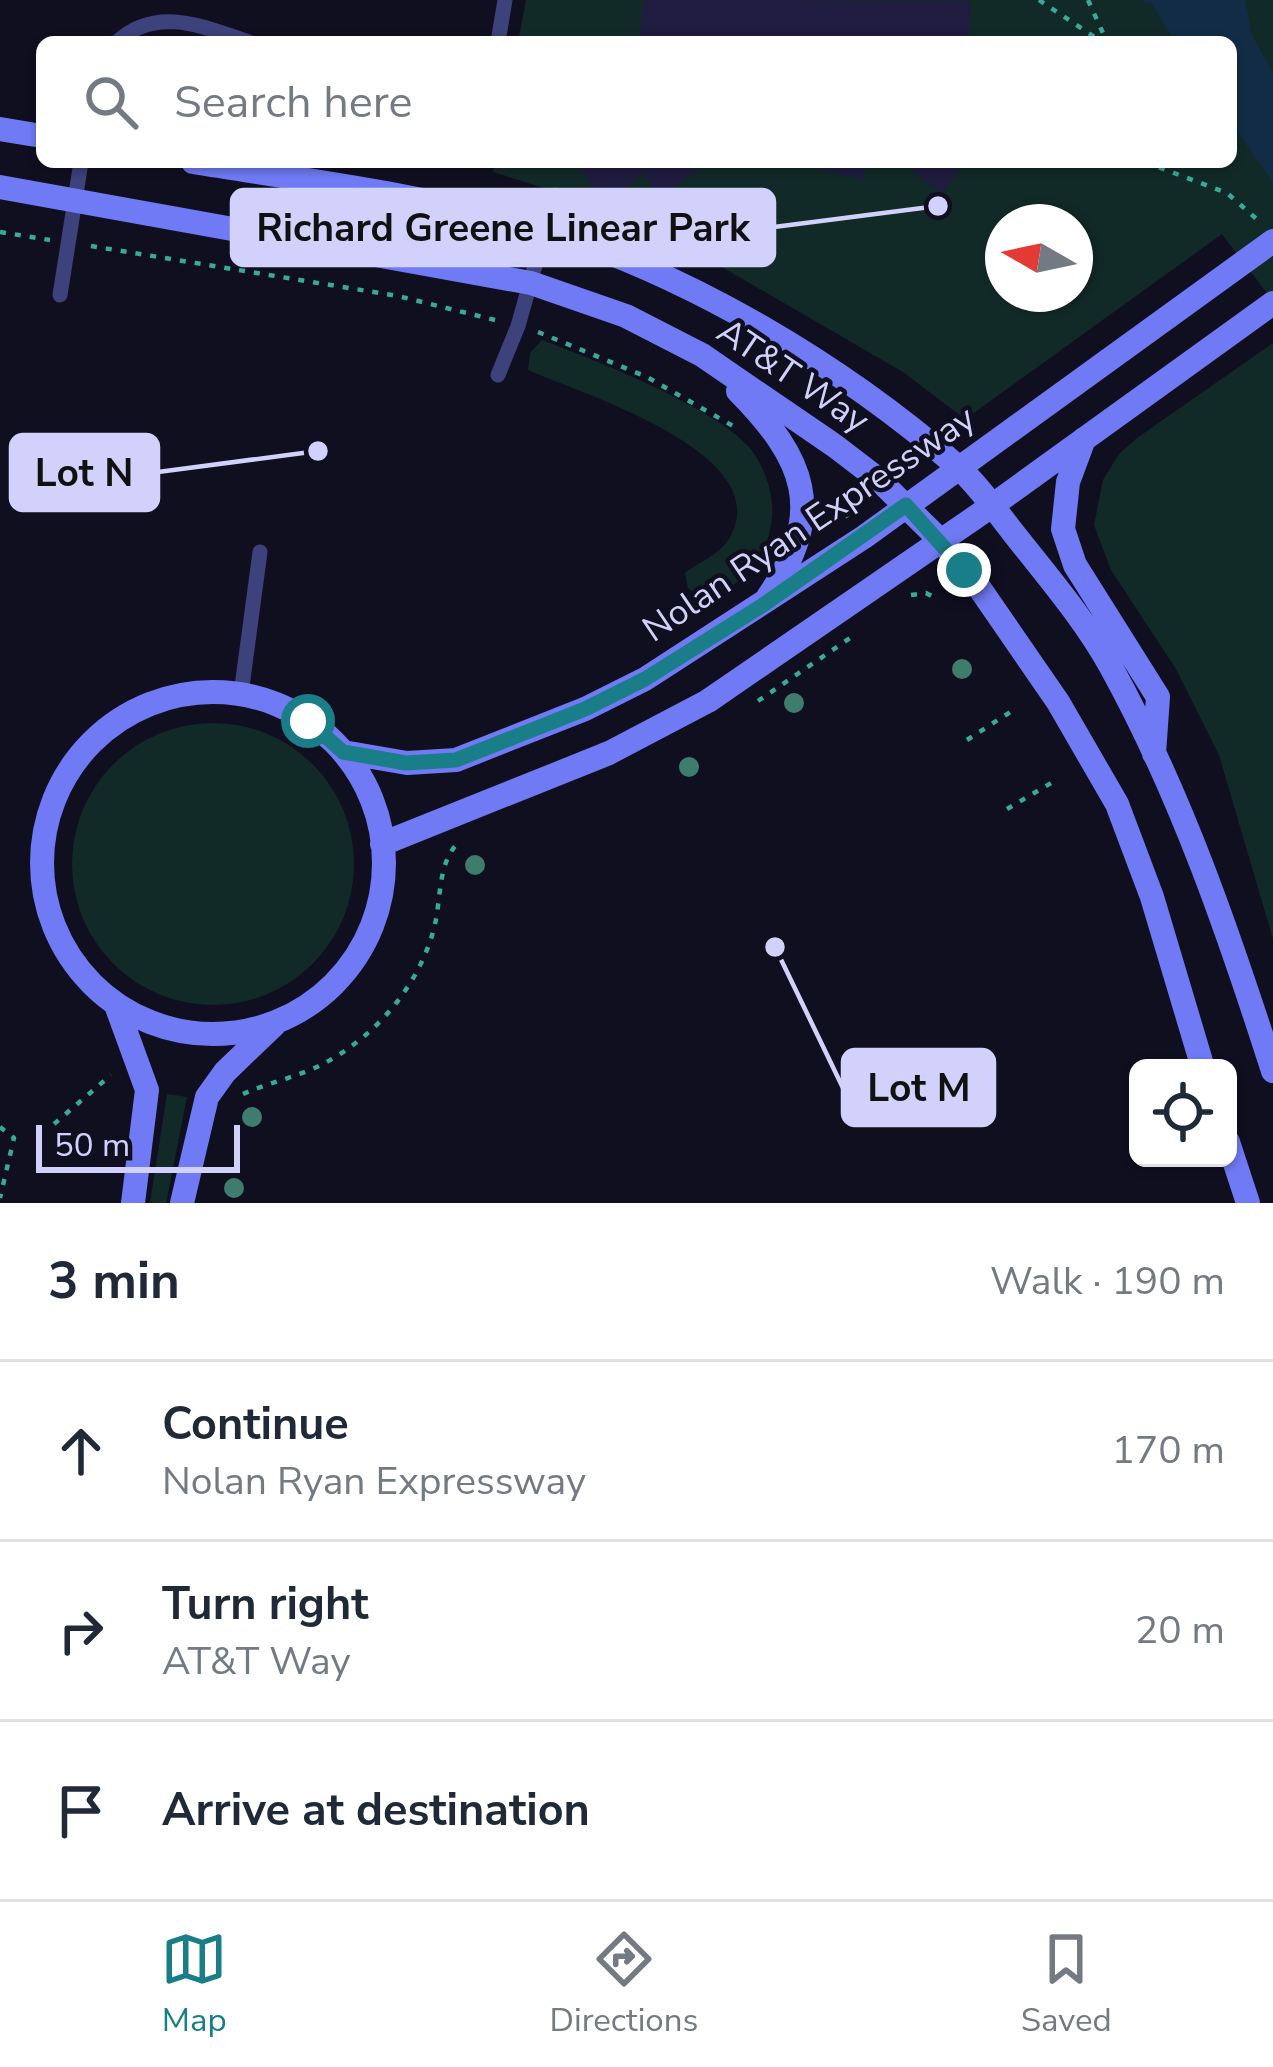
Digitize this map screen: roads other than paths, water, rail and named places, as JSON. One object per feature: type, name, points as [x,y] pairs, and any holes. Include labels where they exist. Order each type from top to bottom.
[{"type":"main road","points":[[0,129],[36,135]]},
{"type":"main road","name":"AT&T Way","points":[[229,168],[416,199],[545,230],[658,276],[774,335],[959,468],[993,505],[1110,664],[1154,756],[1238,963],[1273,1072]]},
{"type":"main road","name":"AT&T Way","points":[[0,187],[531,283],[626,316],[702,355],[778,404],[878,479],[941,541],[976,583],[1058,702],[1117,804],[1152,897],[1200,1059]]},
{"type":"main road","name":"Nolan Ryan Expressway","points":[[343,752],[406,763],[456,760],[585,709],[645,679],[763,605],[959,468],[1245,261],[1269,235]]},
{"type":"main road","points":[[382,844],[551,778],[708,701],[993,505],[1273,303]]},
{"type":"main road","points":[[702,355],[773,426],[800,476],[802,509],[794,548],[763,605]]},
{"type":"main road","points":[[1084,439],[1068,482],[1063,529],[1076,565],[1158,697],[1154,756]]},
{"type":"main road","points":[[182,1203],[207,1096],[277,1022],[326,992],[361,950],[380,898],[382,844],[370,795],[343,752],[287,709],[242,694],[186,694],[134,712],[89,745],[57,794],[43,852],[48,911],[74,964],[116,1005],[141,1020],[197,1034],[225,1034],[277,1022]]},
{"type":"main road","points":[[116,1005],[147,1090],[133,1203]]},
{"type":"main road","points":[[1236,1167],[1248,1203]]},
{"type":"lane","points":[[499,36],[505,0]]},
{"type":"lane","points":[[126,36],[142,25],[178,20],[230,36]]},
{"type":"lane","points":[[60,295],[80,168]]},
{"type":"lane","points":[[498,376],[555,195]]},
{"type":"lane","points":[[242,694],[260,552]]},
{"type":"water","points":[[1143,0],[1245,0],[1252,35],[1273,73],[1273,182],[1237,131],[1237,36],[1171,36],[1151,2]]},
{"type":"place","name":"Richard Greene Linear Park","points":[[938,206]]},
{"type":"place","name":"Lot N","points":[[318,451]]},
{"type":"place","name":"Lot M","points":[[775,947]]}]
